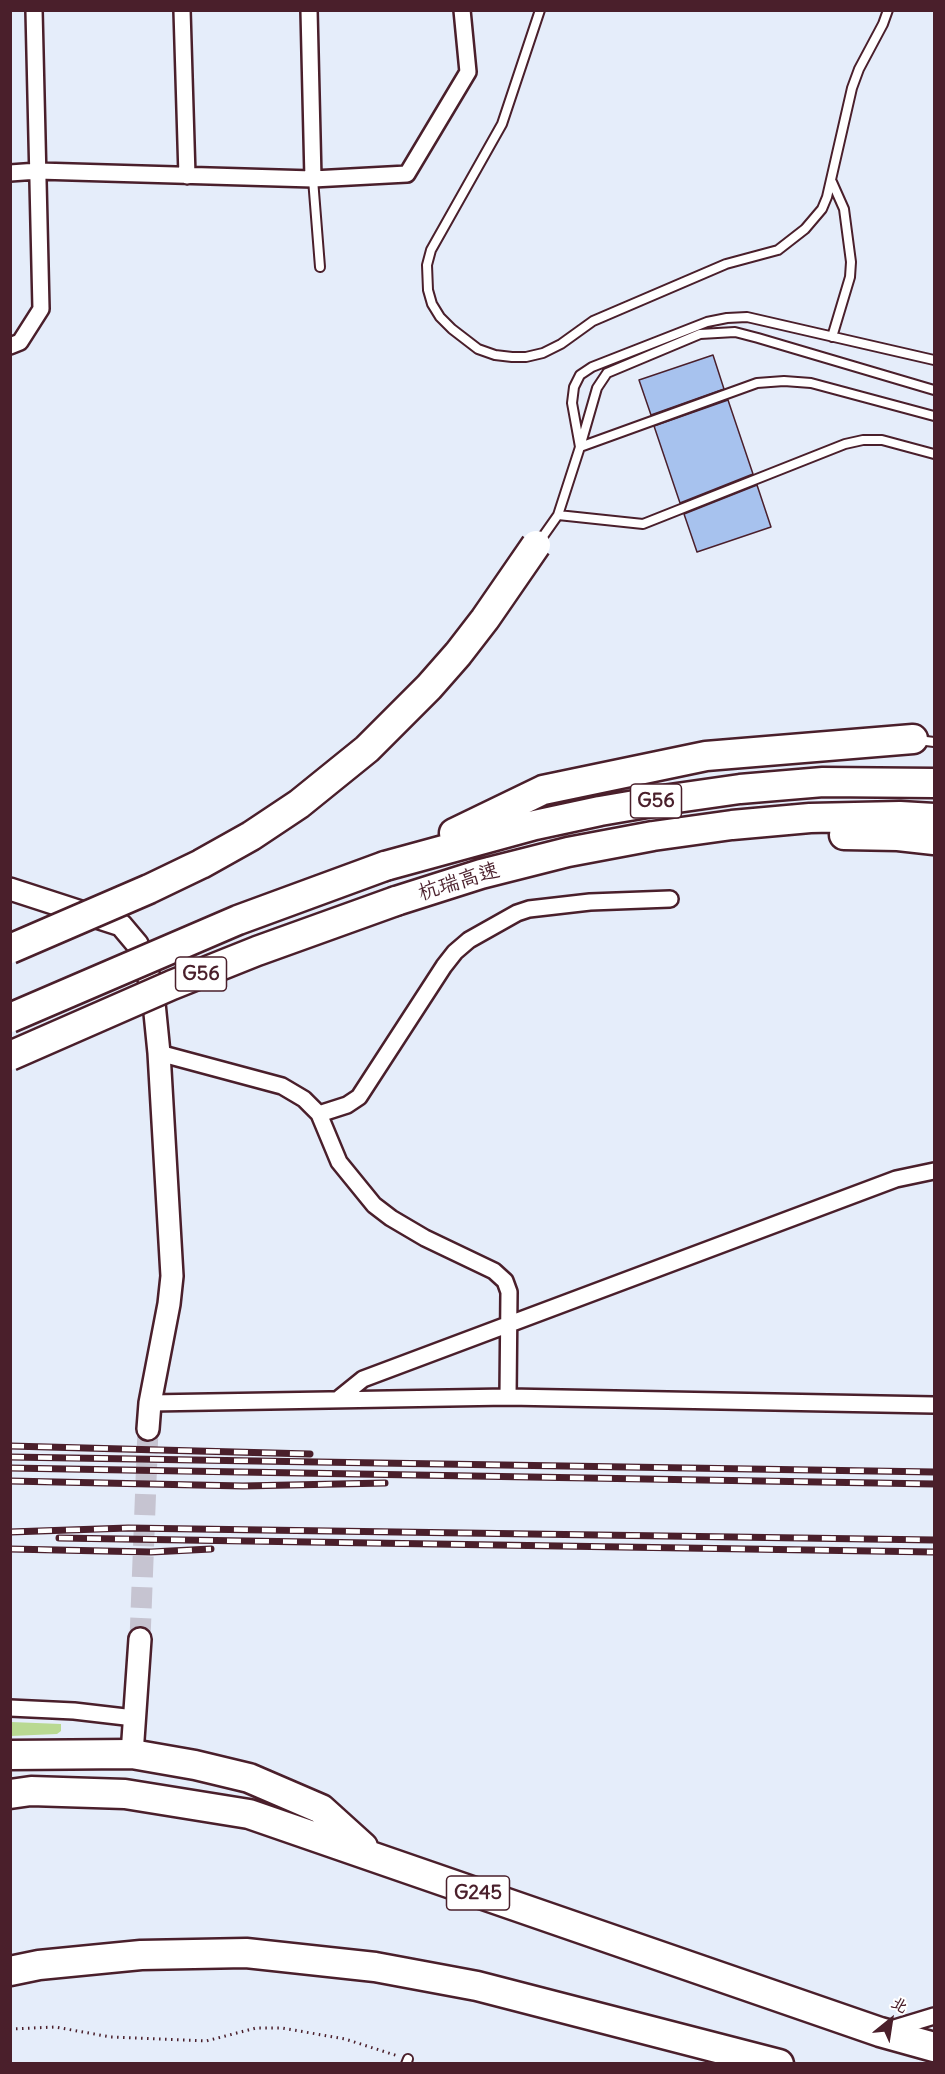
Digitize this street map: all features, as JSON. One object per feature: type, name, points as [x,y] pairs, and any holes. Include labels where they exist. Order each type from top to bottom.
[{"type":"highway","points":[[10,949],[201,864],[252,836],[299,804],[367,749],[429,687],[485,619],[536,545]]},
{"type":"highway","points":[[385,866],[543,790],[706,756],[927,740]]},
{"type":"highway","name":"杭瑞高速","points":[[10,1018],[238,920],[385,866],[535,825],[600,811],[740,789],[823,782],[934,783]]},
{"type":"highway","name":"杭瑞高速","points":[[10,1056],[236,960],[396,901],[481,874],[568,852],[653,836],[732,825],[810,818],[900,816],[934,818]]},
{"type":"highway","points":[[653,836],[792,834],[898,836],[934,840]]},
{"type":"highway","points":[[10,1755],[132,1754],[195,1765],[249,1778],[321,1809],[374,1857]]},
{"type":"highway","name":"G245","points":[[10,1794],[31,1791],[125,1794],[249,1814],[880,2032],[934,2047]]},
{"type":"highway","points":[[10,1971],[39,1965],[141,1955],[246,1953],[375,1966],[477,1986],[780,2064]]},
{"type":"street","points":[[10,346],[20,342],[42,309],[34,10]]},
{"type":"street","points":[[182,10],[187,176]]},
{"type":"street","points":[[309,10],[313,179]]},
{"type":"street","points":[[10,173],[38,171],[313,179],[407,174],[468,72],[462,10]]},
{"type":"street","points":[[10,889],[120,925],[137,944],[147,969],[154,1003],[159,1053],[172,1276],[169,1304],[150,1403],[148,1430]]},
{"type":"street","points":[[319,1114],[347,1105],[360,1097],[444,966],[469,940],[528,909],[590,902],[670,899]]},
{"type":"street","points":[[159,1053],[282,1086],[303,1099],[319,1114],[339,1162],[374,1205],[425,1238],[495,1271],[505,1281],[509,1292],[508,1397]]},
{"type":"street","points":[[337,1400],[363,1378],[896,1179],[934,1171]]},
{"type":"street","points":[[150,1403],[508,1397],[934,1405]]},
{"type":"street","points":[[132,1754],[140,1639]]},
{"type":"street","points":[[10,1708],[74,1711],[134,1719]]},
{"type":"street","points":[[880,2032],[934,2016]]},
{"type":"lane","points":[[540,10],[502,124],[431,250],[427,265],[428,290],[436,310],[452,329],[478,349],[495,355],[512,357],[543,353],[561,344],[593,321],[726,264],[778,250],[795,238],[822,209],[832,182],[852,88],[888,10]]},
{"type":"lane","points":[[313,179],[320,267]]},
{"type":"lane","points":[[832,182],[844,210],[851,262],[850,277],[832,336]]},
{"type":"lane","points":[[580,447],[572,403],[574,387],[580,375],[591,367],[707,322],[747,317],[934,360]]},
{"type":"lane","points":[[536,545],[558,514],[597,388],[607,373],[700,334],[735,332],[934,390]]},
{"type":"lane","points":[[580,447],[757,383],[775,381],[812,383],[934,416]]},
{"type":"lane","points":[[558,514],[643,524],[845,444],[863,440],[882,440],[934,454]]},
{"type":"path","points":[[10,2029],[56,2027],[111,2037],[206,2041],[256,2028],[282,2028],[345,2039],[407,2061]]},
{"type":"green space","points":[[11,1722],[61,1724],[61,1731],[57,1734],[11,1736]]},
{"type":"building","points":[[713,355],[724,389],[651,415],[639,380]]},
{"type":"building","points":[[728,400],[753,474],[680,503],[654,426]]},
{"type":"building","points":[[757,485],[771,527],[697,552],[684,514]]},
{"type":"tunnel","points":[[140,1639],[148,1429]]},
{"type":"railway","points":[[10,1446],[310,1454]]},
{"type":"railway","points":[[10,1457],[934,1472]]},
{"type":"railway","points":[[10,1468],[934,1484]]},
{"type":"railway","points":[[10,1481],[243,1486],[385,1483]]},
{"type":"railway","points":[[10,1532],[128,1528],[934,1540]]},
{"type":"railway","points":[[59,1538],[934,1552]]},
{"type":"railway","points":[[10,1549],[151,1552],[211,1549]]}]
